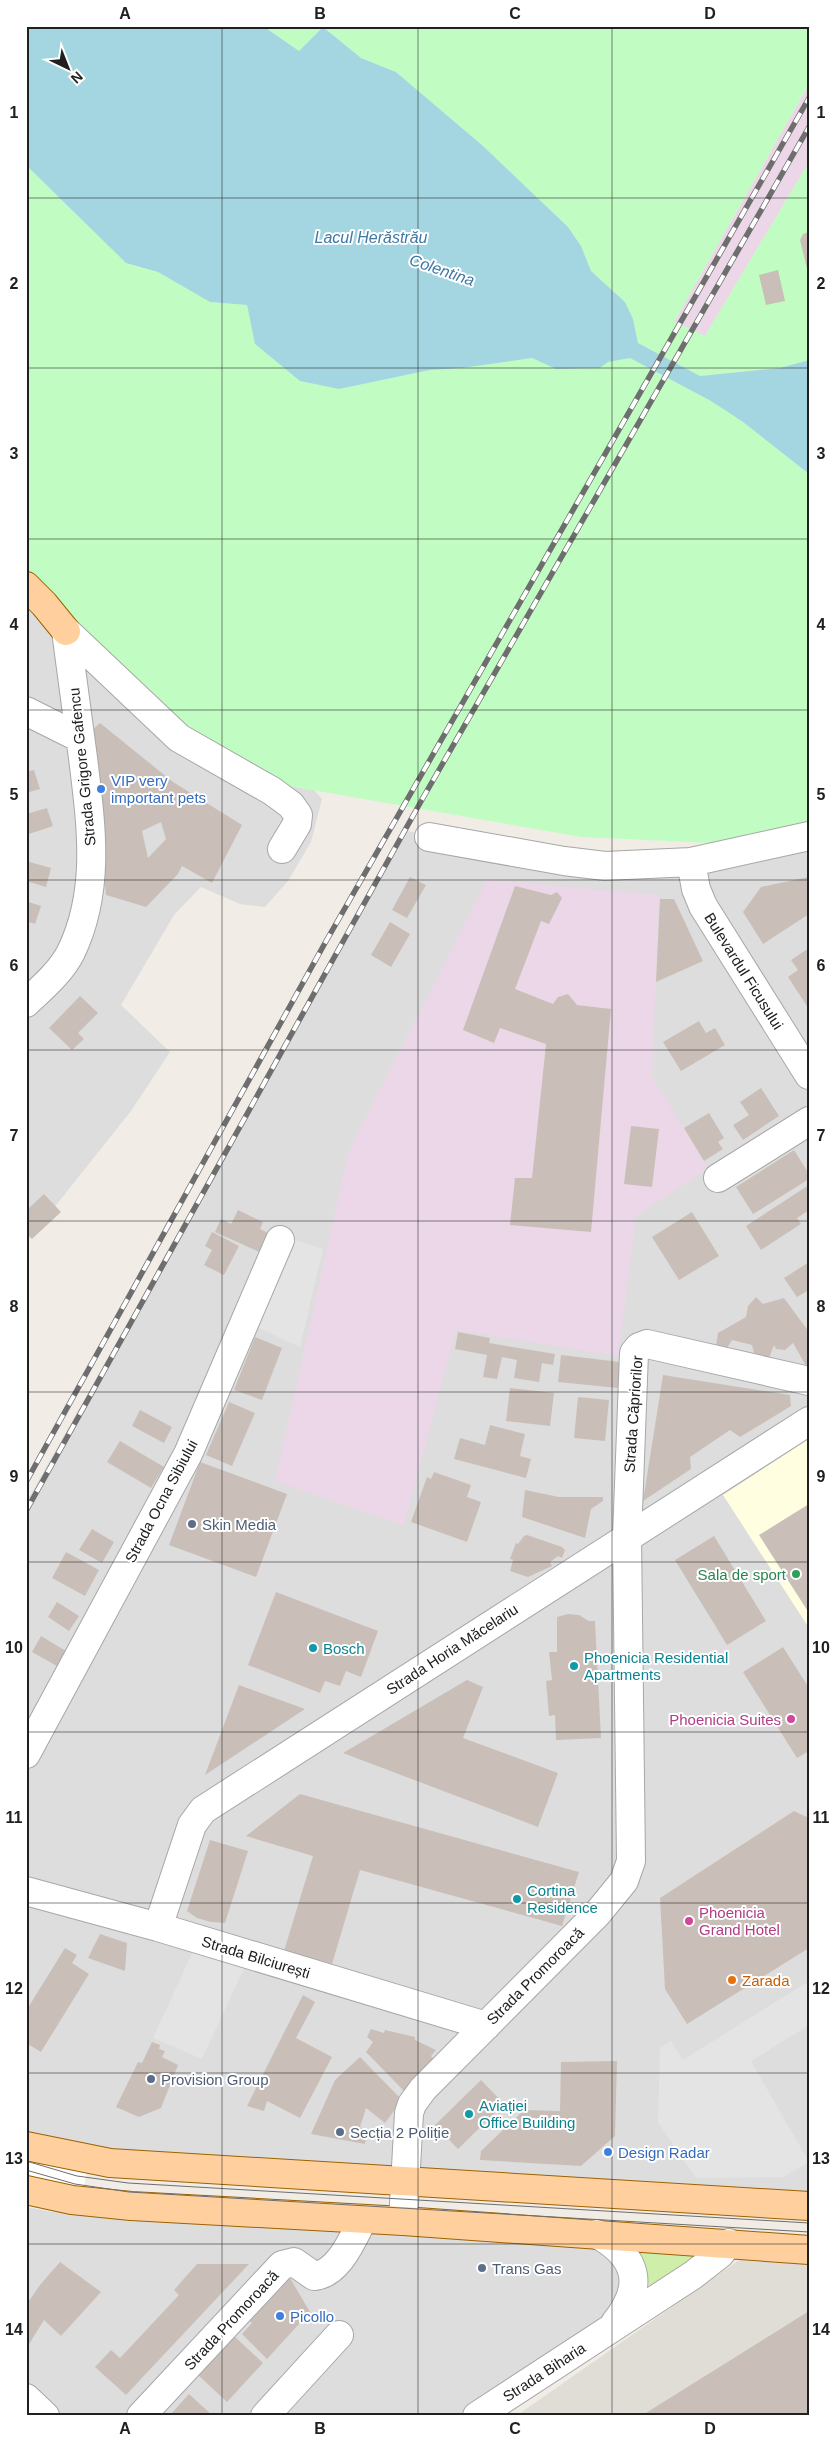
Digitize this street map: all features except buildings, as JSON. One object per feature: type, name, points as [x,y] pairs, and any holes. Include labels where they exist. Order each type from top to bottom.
[{"type":"main road","points":[[26,586],[66,631]]},
{"type":"main road","points":[[26,2146],[82,2159],[138,2164],[809,2206]]},
{"type":"main road","points":[[26,2190],[72,2200],[131,2206],[402,2220],[809,2250]]},
{"type":"street","name":"Strada Grigore Gafencu","points":[[26,1003],[54,976],[70,953],[83,918],[90,886],[92,837],[66,631]]},
{"type":"street","points":[[66,631],[179,738],[272,791],[291,805],[298,815],[297,824],[282,849]]},
{"type":"street","points":[[26,711],[80,738]]},
{"type":"street","points":[[429,837],[585,865],[638,866],[691,862],[809,836]]},
{"type":"street","name":"Bulevardul Ficusului","points":[[691,862],[696,889],[703,906],[809,1075]]},
{"type":"street","points":[[718,1178],[809,1121]]},
{"type":"street","name":"Strada Ocna Sibiului","points":[[26,1754],[188,1454],[280,1240]]},
{"type":"street","name":"Strada Căpriorilor","points":[[626,1537],[634,1353],[639,1347],[647,1344],[809,1381]]},
{"type":"street","name":"Strada Horia Măcelariu","points":[[158,1927],[192,1825],[203,1810],[809,1421]]},
{"type":"street","name":"Strada Promoroacă","points":[[402,2220],[406,2180],[407,2124],[412,2104],[423,2089],[597,1914],[624,1881],[631,1861],[626,1537]]},
{"type":"street","name":"Strada Bilciurești","points":[[26,1891],[158,1927],[486,2026]]},
{"type":"street","name":"Strada Promoroacă","points":[[141,2416],[282,2265],[294,2262],[314,2276],[326,2273],[343,2254],[363,2219]]},
{"type":"street","name":"Strada Biharia","points":[[597,2234],[622,2251],[630,2263],[634,2281],[630,2302],[610,2328]]},
{"type":"street","name":"Strada Biharia","points":[[477,2416],[708,2264],[730,2243]]},
{"type":"street","points":[[265,2416],[339,2336]]},
{"type":"street","points":[[26,2398],[45,2416]]},
{"type":"shaded area","points":[[809,84],[809,162],[705,336],[674,322]]},
{"type":"shaded area","points":[[26,587],[289,786],[314,790],[322,799],[311,842],[288,881],[265,907],[240,904],[201,887],[174,915],[121,1005],[170,1052],[131,1111],[26,1243]]},
{"type":"shaded area","points":[[405,830],[429,837],[585,865],[809,836],[809,2197],[111,2154],[26,2135],[26,1503]]},
{"type":"shaded area","points":[[487,880],[659,895],[652,1076],[708,1169],[636,1216],[618,1356],[456,1330],[404,1525],[275,1481],[349,1150]]},
{"type":"shaded area","points":[[286,1237],[323,1249],[300,1347],[248,1323]]},
{"type":"shaded area","points":[[809,1439],[809,1628],[723,1495]]},
{"type":"shaded area","points":[[195,1947],[246,1964],[202,2059],[153,2038]]},
{"type":"shaded area","points":[[809,1981],[809,2025],[751,2061],[809,2162],[783,2177],[696,2178],[658,2122],[660,2047],[671,2041],[683,2060]]},
{"type":"shaded area","points":[[26,2207],[52,2212],[161,2208],[608,2240],[630,2302],[477,2416],[26,2416]]},
{"type":"shaded area","points":[[742,2258],[809,2261],[809,2416],[516,2416]]},
{"type":"green space","points":[[263,26],[809,26],[809,84],[674,322],[705,336],[809,162],[809,360],[780,368],[700,376],[638,343],[633,319],[625,302],[591,271],[581,246],[568,227],[483,146],[396,72],[361,58],[323,27],[299,51]]},
{"type":"green space","points":[[26,165],[126,263],[158,272],[210,302],[247,305],[256,344],[339,389],[430,370],[462,368],[532,358],[556,369],[600,368],[608,362],[630,358],[711,401],[743,422],[809,474],[809,822],[710,843],[581,837],[289,786],[189,736],[26,587]]},
{"type":"green space","points":[[636,2248],[698,2254],[698,2261],[657,2286],[649,2285]]},
{"type":"water","name":"Lacul Herăstrău","points":[[26,26],[263,26],[299,51],[323,27],[361,58],[396,72],[483,146],[568,227],[581,246],[591,271],[625,302],[633,319],[638,343],[700,376],[780,368],[809,360],[809,474],[743,422],[711,401],[630,358],[608,362],[600,368],[556,369],[532,358],[462,368],[430,370],[339,389],[300,381],[255,344],[247,305],[210,302],[158,272],[126,263],[26,165]]},
{"type":"pier","points":[[26,2138],[90,2153],[80,2208],[26,2198]]},
{"type":"tram line","points":[[26,2161],[77,2176],[128,2183],[809,2223]]},
{"type":"tram line","points":[[26,2170],[75,2184],[129,2192],[809,2232]]},
{"type":"railway","points":[[26,1482],[325,943],[809,98]]},
{"type":"railway","points":[[26,1511],[424,796],[809,127]]},
{"type":"place","name":"VIP very important pets","points":[[101,789]]},
{"type":"place","name":"Skin Media","points":[[192,1524]]},
{"type":"place","name":"Sala de sport","points":[[796,1574]]},
{"type":"place","name":"Bosch","points":[[313,1648]]},
{"type":"place","name":"Phoenicia Residential Apartments","points":[[574,1666]]},
{"type":"place","name":"Phoenicia Suites","points":[[791,1719]]},
{"type":"place","name":"Cortina Residence","points":[[517,1899]]},
{"type":"place","name":"Phoenicia Grand Hotel","points":[[689,1921]]},
{"type":"place","name":"Zarada","points":[[732,1980]]},
{"type":"place","name":"Provision Group","points":[[151,2079]]},
{"type":"place","name":"Aviației Office Building","points":[[469,2114]]},
{"type":"place","name":"Secția 2 Poliție","points":[[340,2132]]},
{"type":"place","name":"Design Radar","points":[[608,2152]]},
{"type":"place","name":"Trans Gas","points":[[482,2268]]},
{"type":"place","name":"Picollo","points":[[280,2316]]},
{"type":"water label","name":"Colentina","points":[[442,270]]}]
